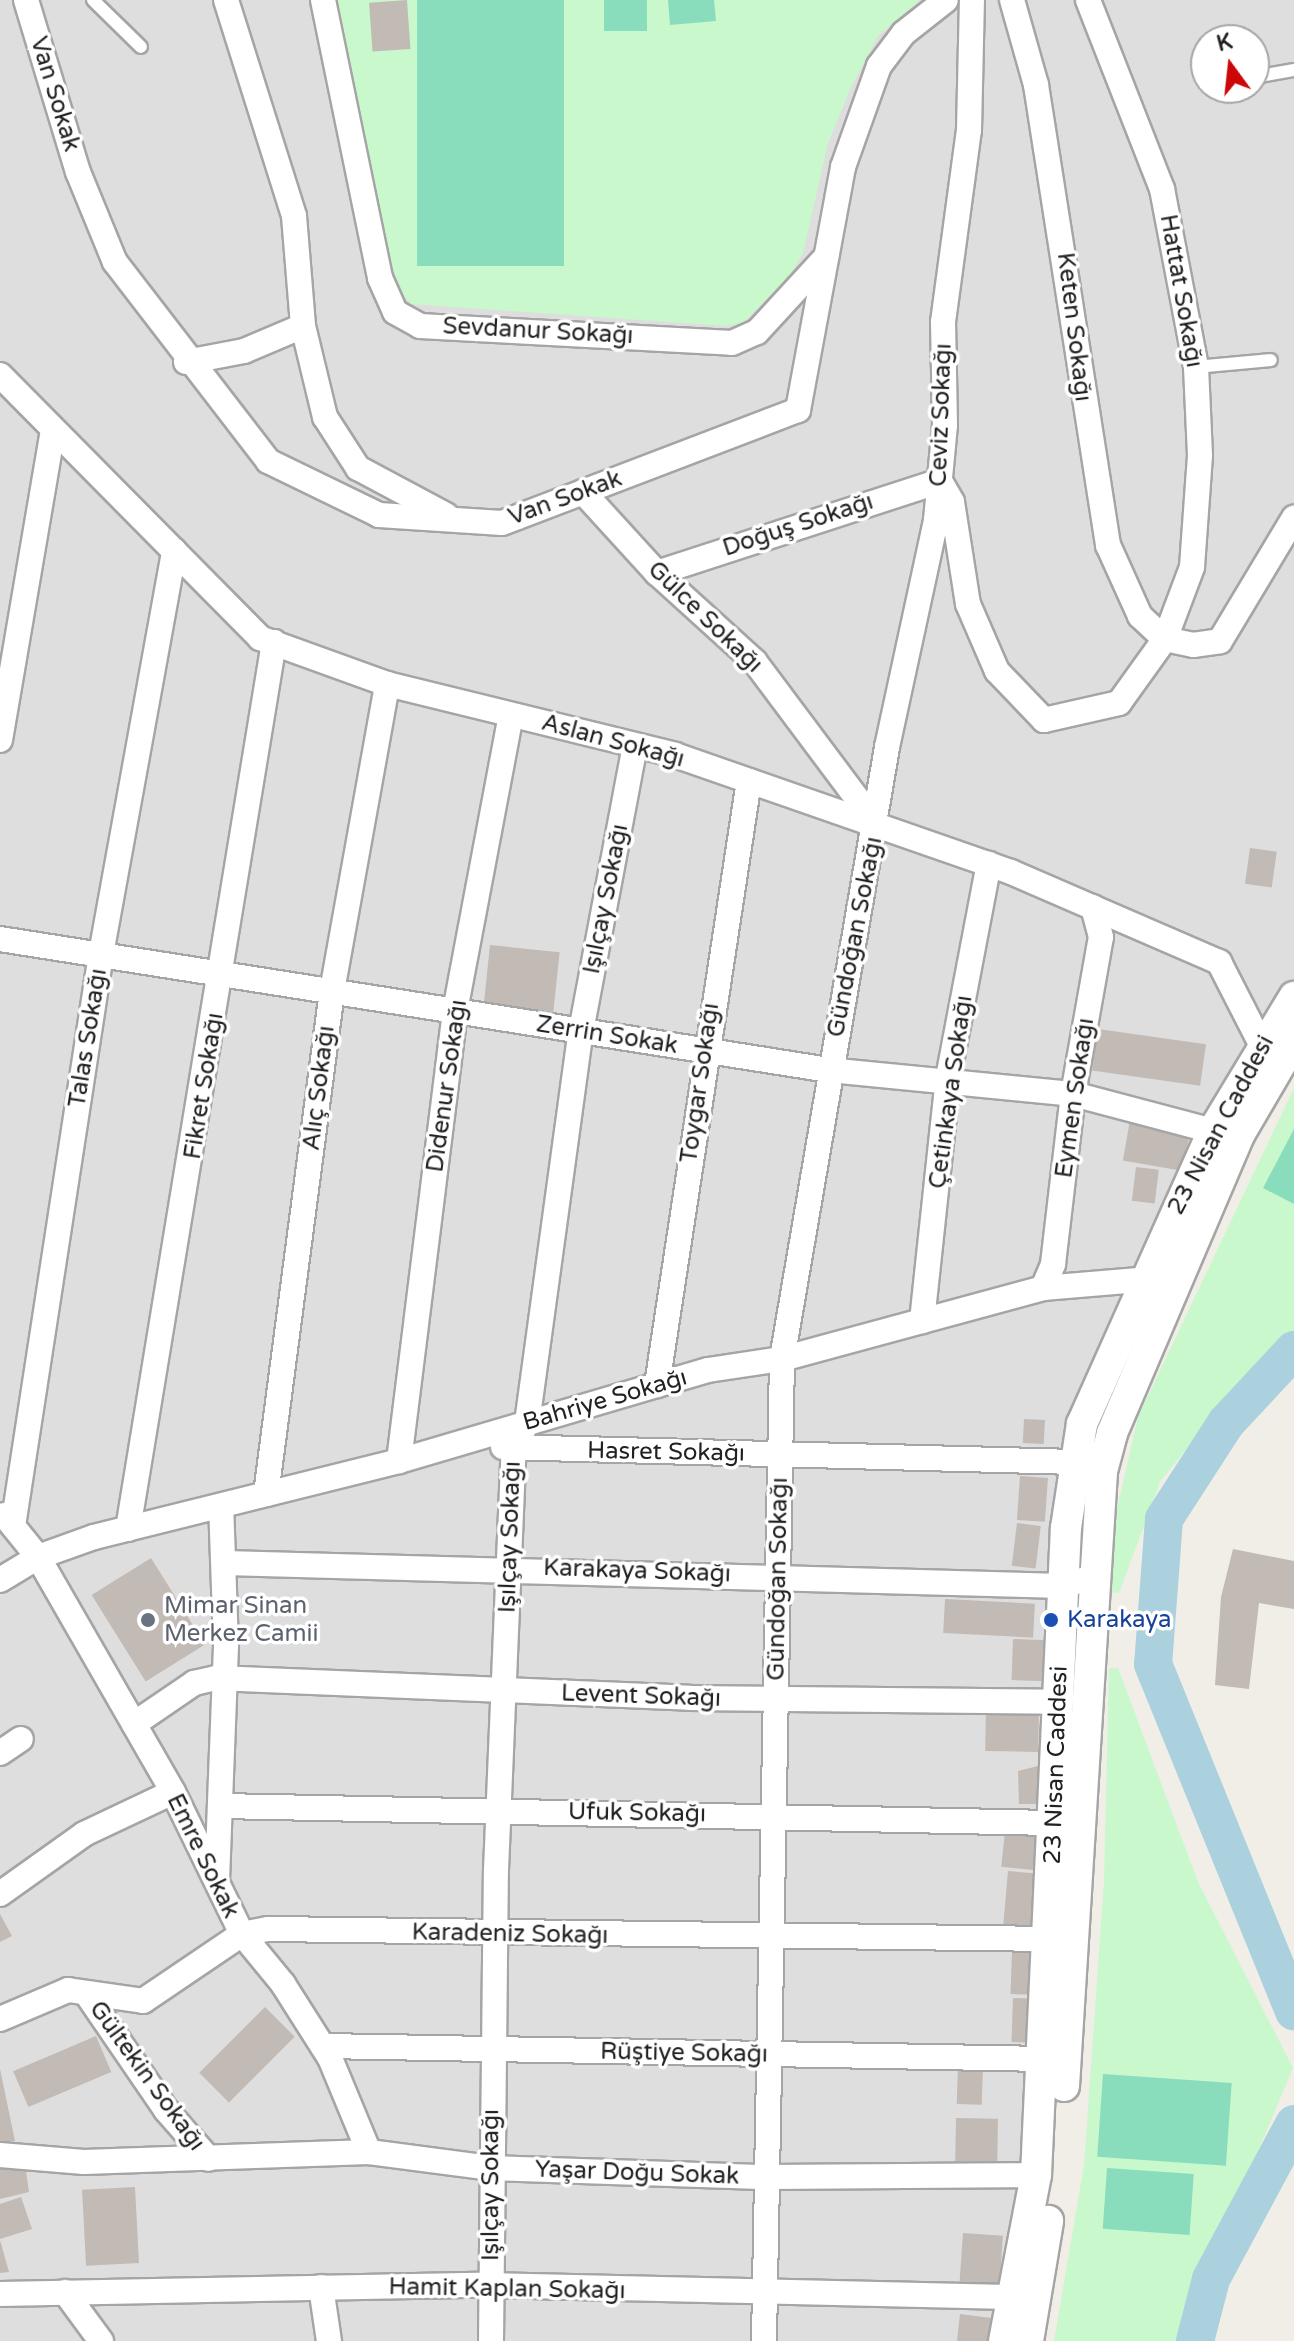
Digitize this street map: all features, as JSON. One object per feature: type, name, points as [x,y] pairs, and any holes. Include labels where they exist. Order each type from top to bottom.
[{"type":"street","name":"Van Sokak","points":[[26,0],[78,172],[115,262],[186,362],[268,461],[379,515],[502,523],[798,410],[843,167],[879,66],[904,33],[946,0]]},
{"type":"street","points":[[226,0],[294,216],[303,326],[325,417],[358,468],[455,520]]},
{"type":"street","name":"Sevdanur Sokağı","points":[[323,0],[380,278],[395,312],[420,326],[732,343],[757,332],[826,257]]},
{"type":"street","name":"Ceviz Sokağı","points":[[877,825],[940,481],[943,322],[969,130],[972,0]]},
{"type":"street","name":"Keten Sokağı","points":[[1012,0],[1039,101],[1108,545],[1140,616],[1165,639]]},
{"type":"street","name":"Hattat Sokağı","points":[[940,481],[952,502],[968,604],[997,671],[1044,720],[1119,703],[1165,639],[1192,567],[1200,455],[1196,367],[1162,189],[1088,0]]},
{"type":"street","points":[[186,362],[244,351],[303,326]]},
{"type":"street","name":"Aslan Sokağı","points":[[0,375],[260,638],[387,684],[635,746],[749,781],[989,864],[1219,962],[1261,1044]]},
{"type":"street","points":[[0,740],[53,429]]},
{"type":"street","name":"Doğuş Sokağı","points":[[657,573],[940,481]]},
{"type":"street","name":"Gülce Sokağı","points":[[583,492],[657,573],[755,662],[877,825]]},
{"type":"street","points":[[1165,639],[1193,645],[1220,641],[1294,518]]},
{"type":"street","name":"Talas Sokağı","points":[[7,1518],[101,954],[174,551]]},
{"type":"street","name":"Fikret Sokağı","points":[[128,1529],[222,974],[274,642]]},
{"type":"street","name":"Alıç Sokağı","points":[[266,1494],[332,991],[387,684]]},
{"type":"street","name":"Didenur Sokağı","points":[[399,1461],[455,1011],[511,715]]},
{"type":"street","name":"Işılçay Sokağı","points":[[491,2341],[490,2168],[498,1810],[514,1448],[527,1423],[581,1031],[635,746]]},
{"type":"street","name":"Toygar Sokağı","points":[[657,1385],[703,1050],[749,781]]},
{"type":"street","name":"Gündoğan Sokağı","points":[[764,2341],[782,1359],[829,1070],[877,825]]},
{"type":"street","name":"Çetinkaya Sokağı","points":[[922,1321],[948,1078],[989,864]]},
{"type":"street","name":"Eymen Sokağı","points":[[1043,1288],[1053,1264],[1073,1094],[1101,937],[1093,907]]},
{"type":"street","name":"Zerrin Sokak","points":[[0,939],[829,1070],[948,1078],[1073,1094],[1213,1131]]},
{"type":"street","name":"23 Nisan Caddesi","points":[[1004,2341],[1036,2175],[1046,2059],[1063,1586],[1082,1424],[1144,1276],[1213,1131],[1261,1044],[1294,997]]},
{"type":"street","name":"23 Nisan Caddesi","points":[[1028,2341],[1058,2165],[1102,1471],[1112,1433],[1239,1135],[1294,1041]]},
{"type":"street","name":"Bahriye Sokağı","points":[[0,1580],[38,1557],[128,1529],[399,1461],[657,1385],[782,1359],[1043,1288],[1144,1276],[1178,1280]]},
{"type":"street","name":"Hasret Sokağı","points":[[449,1446],[1076,1462]]},
{"type":"street","points":[[216,1887],[224,1679],[225,1563],[221,1506]]},
{"type":"street","name":"Emre Sokak","points":[[7,1518],[38,1557],[173,1792],[216,1887],[242,1934],[323,2046],[369,2152]]},
{"type":"street","name":"Karakaya Sokağı","points":[[225,1563],[509,1567],[1063,1586],[1096,1576]]},
{"type":"street","name":"Levent Sokağı","points":[[134,1724],[194,1683],[224,1679],[776,1699],[1058,1702]]},
{"type":"street","points":[[0,1753],[21,1739]]},
{"type":"street","points":[[0,1894],[84,1834],[173,1792]]},
{"type":"street","name":"Ufuk Sokağı","points":[[220,1806],[1053,1823]]},
{"type":"street","points":[[0,2019],[68,1990],[143,2001],[242,1934]]},
{"type":"street","name":"Karadeniz Sokağı","points":[[242,1934],[772,1934],[1048,1939]]},
{"type":"street","name":"Gültekin Sokağı","points":[[86,1993],[166,2110],[209,2159]]},
{"type":"street","name":"Rüştiye Sokağı","points":[[323,2046],[1046,2059]]},
{"type":"street","name":"Yaşar Doğu Sokak","points":[[0,2155],[84,2162],[369,2152],[490,2168],[768,2177],[1036,2175]]},
{"type":"street","name":"Hamit Kaplan Sokağı","points":[[0,2294],[491,2285],[1013,2297]]},
{"type":"street","points":[[321,2287],[329,2341]]},
{"type":"street","points":[[65,2292],[101,2341]]},
{"type":"lane","points":[[93,0],[141,47]]},
{"type":"lane","points":[[1270,74],[1294,70]]},
{"type":"lane","points":[[1196,367],[1271,360]]},
{"type":"shaded area","points":[[0,0],[1294,0],[1294,1064],[1082,1424],[1020,2341],[0,2341]]},
{"type":"green space","points":[[337,0],[920,0],[878,36],[851,87],[828,143],[803,253],[788,278],[744,322],[727,326],[411,304],[399,290],[351,110]]},
{"type":"green space","points":[[417,0],[564,0],[564,266],[417,266]]},
{"type":"green space","points":[[604,0],[647,0],[647,31],[604,31]]},
{"type":"green space","points":[[668,0],[714,0],[716,21],[670,25]]},
{"type":"green space","points":[[1294,1088],[1294,1340],[1209,1420],[1160,1482],[1119,1593],[1110,1592],[1116,1513],[1138,1417]]},
{"type":"green space","points":[[1294,1129],[1294,1204],[1263,1188]]},
{"type":"green space","points":[[1109,1668],[1118,1668],[1198,1882],[1293,2068],[1210,2265],[1187,2341],[1054,2341],[1084,2165],[1104,1882]]},
{"type":"green space","points":[[1103,2074],[1232,2083],[1226,2166],[1097,2157]]},
{"type":"green space","points":[[1107,2168],[1194,2174],[1190,2235],[1103,2229]]},
{"type":"building","points":[[407,0],[410,49],[373,52],[369,3]]},
{"type":"building","points":[[1250,848],[1277,852],[1272,887],[1245,884]]},
{"type":"building","points":[[490,945],[560,952],[553,1014],[484,1007]]},
{"type":"building","points":[[1098,1029],[1206,1044],[1200,1086],[1092,1071]]},
{"type":"building","points":[[1130,1120],[1190,1131],[1183,1171],[1123,1160]]},
{"type":"building","points":[[1136,1167],[1159,1170],[1155,1204],[1132,1201]]},
{"type":"building","points":[[1024,1419],[1045,1420],[1044,1444],[1023,1443]]},
{"type":"building","points":[[1020,1476],[1048,1478],[1045,1522],[1017,1520]]},
{"type":"building","points":[[1017,1523],[1041,1526],[1036,1569],[1012,1566]]},
{"type":"building","points":[[1233,1549],[1294,1561],[1294,1609],[1259,1603],[1249,1689],[1215,1685],[1221,1597]]},
{"type":"building","name":"Mimar Sinan Merkez Camii","points":[[151,1558],[205,1645],[146,1682],[92,1595]]},
{"type":"building","points":[[945,1599],[1035,1604],[1033,1638],[943,1633]]},
{"type":"building","points":[[1013,1639],[1048,1640],[1047,1681],[1012,1680]]},
{"type":"building","points":[[986,1706],[1039,1707],[1038,1752],[985,1751]]},
{"type":"building","points":[[1046,1764],[1047,1804],[1019,1804],[1018,1771]]},
{"type":"building","points":[[1005,1831],[1041,1835],[1037,1871],[1001,1867]]},
{"type":"building","points":[[1008,1871],[1042,1874],[1037,1929],[1003,1926]]},
{"type":"building","points":[[0,1914],[12,1936],[0,1942]]},
{"type":"building","points":[[1012,1951],[1037,1952],[1035,1995],[1010,1994]]},
{"type":"building","points":[[1013,1998],[1038,1999],[1036,2043],[1011,2042]]},
{"type":"building","points":[[265,2007],[295,2037],[229,2102],[199,2073]]},
{"type":"building","points":[[96,2036],[111,2072],[28,2107],[13,2071]]},
{"type":"building","points":[[958,2067],[983,2068],[982,2105],[957,2104]]},
{"type":"building","points":[[0,2069],[15,2141],[0,2143]]},
{"type":"building","points":[[956,2118],[998,2119],[997,2162],[955,2161]]},
{"type":"building","points":[[25,2164],[29,2192],[0,2199],[0,2165]]},
{"type":"building","points":[[135,2187],[139,2263],[86,2266],[82,2190]]},
{"type":"building","points":[[21,2197],[32,2229],[0,2239],[0,2204]]},
{"type":"building","points":[[963,2233],[1003,2236],[999,2285],[960,2282]]},
{"type":"building","points":[[0,2240],[9,2272],[0,2273]]},
{"type":"building","points":[[960,2314],[991,2318],[988,2341],[957,2341]]},
{"type":"waterway","points":[[1294,1350],[1226,1423],[1164,1519],[1153,1664],[1294,2011]]},
{"type":"waterway","points":[[1195,2341],[1211,2279],[1294,2124]]},
{"type":"place","name":"Mimar Sinan Merkez Camii","points":[[148,1620]]},
{"type":"place","name":"Karakaya","points":[[1051,1620]]}]
